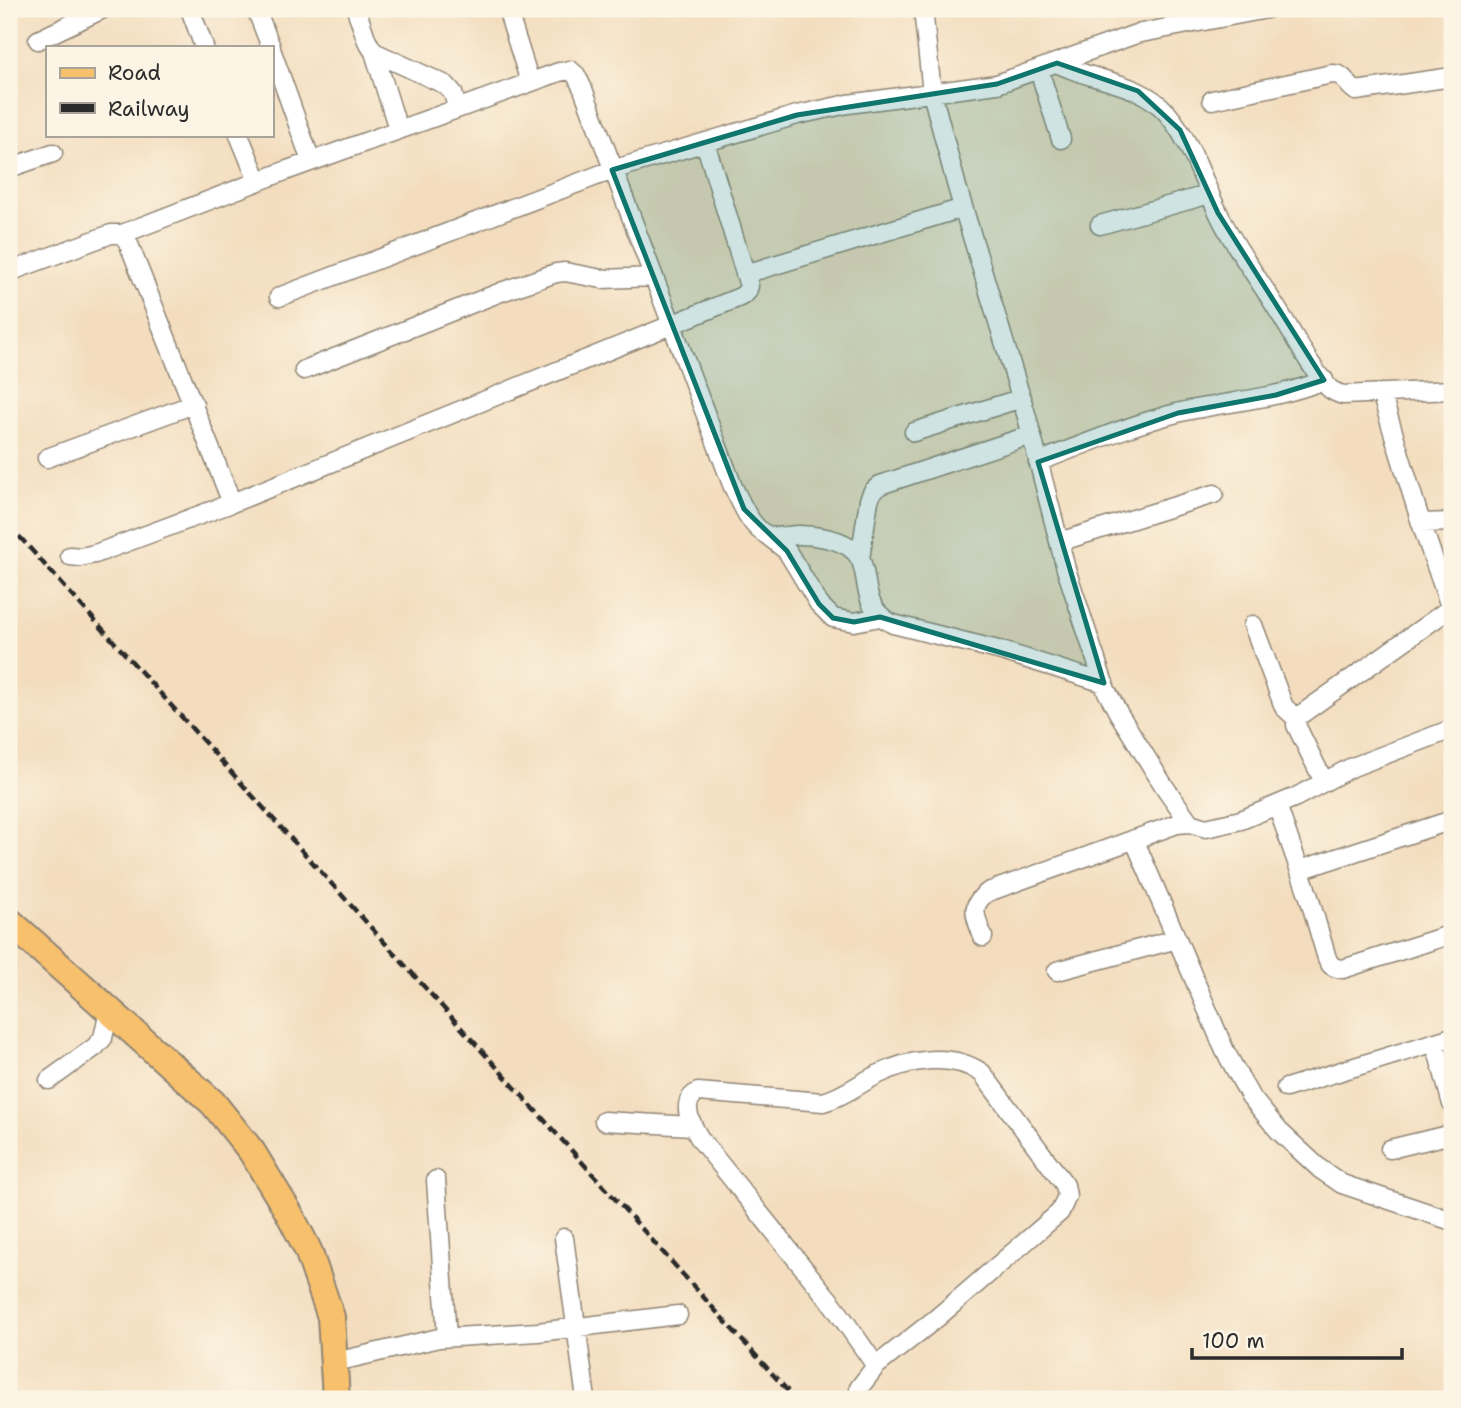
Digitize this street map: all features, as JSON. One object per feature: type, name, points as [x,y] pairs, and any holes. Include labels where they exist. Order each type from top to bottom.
[{"type":"main road","points":[[9,921],[213,1103],[252,1152],[308,1250],[331,1317],[336,1399]]},
{"type":"street","points":[[38,40],[103,9]]},
{"type":"street","points":[[190,9],[204,46]]},
{"type":"street","points":[[256,9],[270,46]]},
{"type":"street","points":[[356,9],[367,41],[374,51],[398,130]]},
{"type":"street","points":[[507,9],[530,82]]},
{"type":"street","points":[[923,9],[932,93],[963,208],[1021,398],[1059,542],[1104,683],[1118,714],[1190,823]]},
{"type":"street","points":[[279,297],[612,170],[797,115],[848,104],[997,84],[1136,34],[1267,9]]},
{"type":"street","points":[[374,51],[446,85],[453,93],[457,108]]},
{"type":"street","points":[[273,54],[311,161]]},
{"type":"street","points":[[1057,63],[1073,72],[1138,91],[1154,100],[1180,130],[1233,239],[1334,392],[1343,395],[1452,390]]},
{"type":"street","points":[[1039,70],[1062,139]]},
{"type":"street","points":[[9,272],[111,234],[122,234],[457,108],[559,72],[569,71],[576,75],[583,89],[733,487],[755,526],[787,551],[819,604],[833,618],[853,622],[880,617]]},
{"type":"street","points":[[1212,100],[1332,74],[1340,74],[1351,89],[1356,91],[1452,77]]},
{"type":"street","points":[[239,136],[258,181]]},
{"type":"street","points":[[70,556],[95,554],[232,503],[740,297],[749,286],[705,142]]},
{"type":"street","points":[[9,168],[53,153]]},
{"type":"street","points":[[1100,225],[1210,194]]},
{"type":"street","points":[[745,274],[963,208]]},
{"type":"street","points":[[122,234],[128,242],[232,503]]},
{"type":"street","points":[[304,370],[500,292],[556,274],[579,274],[601,279],[654,277]]},
{"type":"street","points":[[1038,463],[1121,431],[1178,413],[1276,396],[1301,390],[1324,380]]},
{"type":"street","points":[[1296,718],[1451,608],[1421,523],[1381,393]]},
{"type":"street","points":[[914,432],[1021,398]]},
{"type":"street","points":[[47,458],[194,404]]},
{"type":"street","points":[[860,559],[869,500],[880,485],[1031,435]]},
{"type":"street","points":[[1059,542],[1214,494]]},
{"type":"street","points":[[1421,523],[1452,522]]},
{"type":"street","points":[[767,535],[799,535],[848,546],[860,559],[872,608],[880,617],[893,624],[1002,651],[1104,683]]},
{"type":"street","points":[[1253,625],[1284,707],[1296,718],[1296,725],[1324,782]]},
{"type":"street","points":[[983,937],[975,915],[975,905],[979,898],[988,892],[1177,824],[1216,827],[1278,805],[1350,768],[1452,729]]},
{"type":"street","points":[[1278,805],[1326,955],[1333,968],[1343,969],[1452,934]]},
{"type":"street","points":[[1300,870],[1452,820]]},
{"type":"street","points":[[1133,839],[1225,1051],[1250,1096],[1279,1131],[1320,1169],[1342,1184],[1452,1221]]},
{"type":"street","points":[[1057,971],[1177,939]]},
{"type":"street","points":[[49,1080],[95,1047],[103,1038],[109,1010]]},
{"type":"street","points":[[1286,1088],[1444,1040],[1452,1104]]},
{"type":"street","points":[[860,1399],[859,1388],[876,1366],[1052,1220],[1065,1204],[1067,1196],[1060,1175],[982,1073],[971,1065],[954,1061],[931,1060],[897,1066],[834,1099],[822,1102],[698,1092],[691,1096],[688,1100],[692,1126],[700,1139],[834,1306],[876,1366]]},
{"type":"street","points":[[604,1121],[692,1126]]},
{"type":"street","points":[[1390,1149],[1452,1134]]},
{"type":"street","points":[[436,1180],[447,1337]]},
{"type":"street","points":[[564,1238],[586,1399]]},
{"type":"street","points":[[335,1362],[447,1337],[576,1328],[678,1315]]},
{"type":"highlighted area","points":[[1057,63],[1138,91],[1180,130],[1218,213],[1324,380],[1276,395],[1178,413],[1038,462],[1104,683],[880,617],[854,622],[833,618],[819,604],[787,551],[744,509],[612,170],[797,115],[997,84]]},
{"type":"railway","points":[[9,525],[795,1399]]}]
